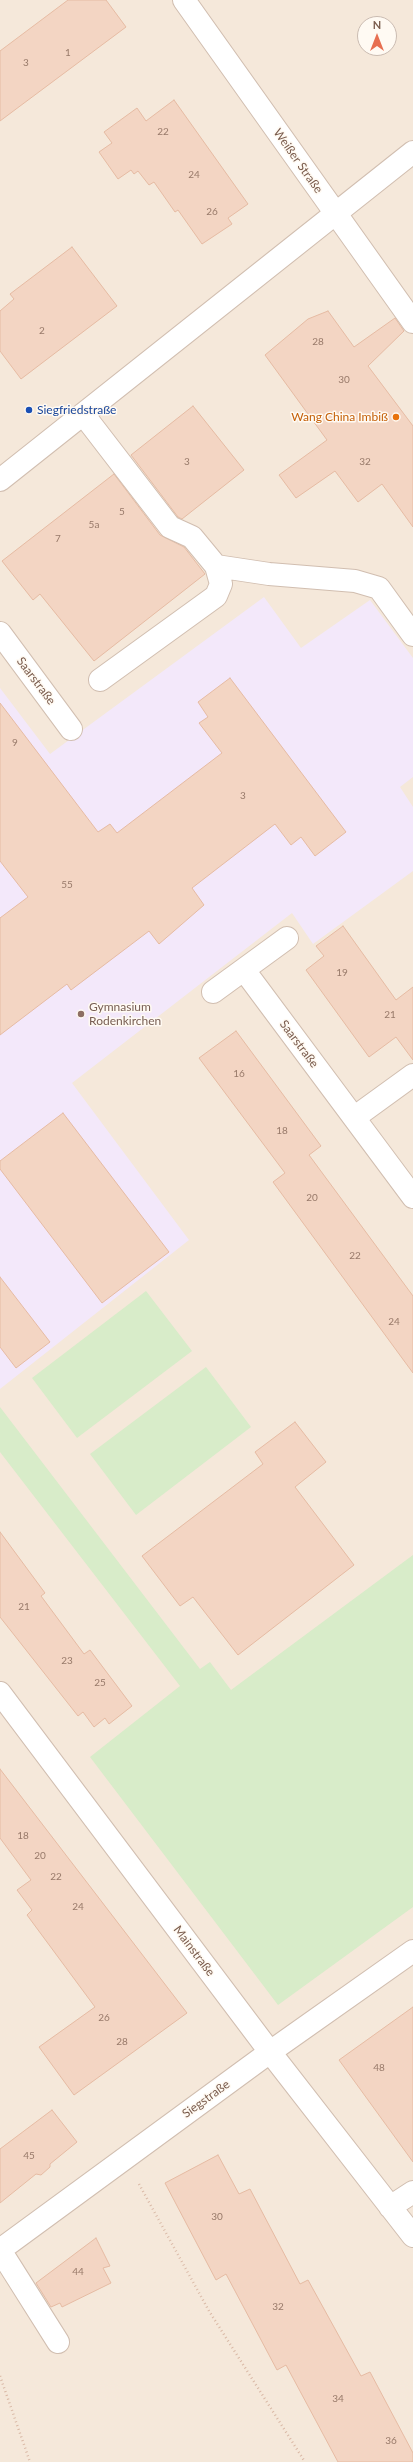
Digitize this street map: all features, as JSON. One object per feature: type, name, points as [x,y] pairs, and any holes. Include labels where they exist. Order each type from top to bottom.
[{"type":"street","name":"Weißer Straße","points":[[184,0],[413,322]]},
{"type":"street","points":[[0,480],[336,215],[413,152]]},
{"type":"street","points":[[83,414],[170,527],[192,537],[216,566],[221,584],[216,596],[100,680]]},
{"type":"street","points":[[216,566],[269,574],[355,580],[379,588],[413,635]]},
{"type":"street","name":"Saarstraße","points":[[0,633],[72,729]]},
{"type":"street","points":[[213,992],[287,938]]},
{"type":"street","name":"Saarstraße","points":[[244,970],[355,1117],[413,1197]]},
{"type":"street","points":[[355,1117],[413,1075]]},
{"type":"street","name":"Mainstraße","points":[[0,1693],[270,2052],[413,2236]]},
{"type":"street","name":"Siegstraße","points":[[0,2250],[270,2052],[413,1951]]},
{"type":"street","points":[[390,2207],[413,2192]]},
{"type":"street","points":[[0,2250],[58,2342]]},
{"type":"path","points":[[128,2156],[138,2181],[209,2311],[305,2462]]},
{"type":"path","points":[[0,2376],[30,2462]]},
{"type":"shaded area","points":[[0,0],[413,0],[413,2462],[0,2462]]},
{"type":"shaded area","name":"Gymnasium Rodenkirchen","points":[[264,597],[301,648],[370,600],[413,658],[413,777],[400,787],[413,807],[413,871],[313,944],[292,913],[72,1083],[189,1240],[0,1389],[0,688],[50,754]]},
{"type":"green space","points":[[146,1291],[192,1351],[77,1438],[32,1378]]},
{"type":"green space","points":[[206,1367],[251,1427],[136,1515],[90,1454]]},
{"type":"green space","points":[[0,1407],[200,1669],[210,1662],[231,1690],[413,1555],[413,1907],[278,2005],[90,1757],[180,1686],[0,1452]]},
{"type":"building","points":[[68,0],[106,0],[126,27],[0,121],[0,51]]},
{"type":"building","points":[[174,100],[248,204],[228,218],[232,224],[202,244],[178,210],[175,212],[154,182],[149,185],[138,171],[134,174],[131,170],[118,179],[99,152],[112,143],[104,132],[137,108],[146,121]]},
{"type":"building","points":[[72,247],[117,306],[21,379],[0,351],[0,311],[14,299],[10,294]]},
{"type":"building","points":[[328,311],[354,347],[395,318],[404,331],[368,366],[413,426],[413,527],[382,484],[358,502],[335,471],[296,498],[279,475],[327,440],[265,355],[308,319]]},
{"type":"building","points":[[193,406],[244,470],[182,519],[178,517],[131,455]]},
{"type":"building","points":[[114,474],[160,535],[184,547],[205,574],[94,661],[40,594],[33,600],[2,561]]},
{"type":"building","points":[[230,678],[346,832],[315,856],[301,837],[291,845],[275,824],[192,888],[204,905],[159,944],[149,931],[71,990],[67,984],[0,1035],[0,918],[28,897],[0,861],[0,703],[98,832],[110,824],[117,833],[222,753],[199,723],[208,717],[198,702]]},
{"type":"building","points":[[343,926],[396,1000],[413,987],[413,1060],[396,1037],[369,1057],[306,970],[324,956],[316,946]]},
{"type":"building","points":[[236,1031],[321,1146],[309,1155],[413,1296],[413,1373],[273,1182],[285,1173],[199,1058]]},
{"type":"building","points":[[63,1113],[169,1252],[102,1303],[0,1169],[0,1161]]},
{"type":"building","points":[[0,1277],[50,1342],[16,1368],[0,1347]]},
{"type":"building","points":[[295,1422],[326,1462],[295,1487],[354,1565],[238,1655],[193,1597],[180,1606],[142,1556],[263,1464],[255,1452]]},
{"type":"building","points":[[0,1532],[45,1593],[41,1596],[84,1654],[90,1650],[132,1706],[109,1724],[105,1718],[94,1727],[83,1712],[78,1716],[0,1617]]},
{"type":"building","points":[[0,1769],[187,2013],[74,2095],[39,2047],[95,2007],[27,1915],[32,1910],[17,1890],[31,1880],[0,1838]]},
{"type":"building","points":[[413,2007],[413,2162],[339,2060]]},
{"type":"building","points":[[52,2110],[77,2142],[50,2164],[50,2167],[41,2175],[36,2174],[0,2203],[0,2149]]},
{"type":"building","points":[[218,2155],[239,2194],[250,2189],[300,2284],[308,2280],[361,2376],[370,2372],[413,2453],[413,2462],[338,2462],[286,2365],[277,2370],[226,2274],[216,2280],[165,2183]]},
{"type":"building","points":[[96,2238],[110,2266],[103,2268],[111,2283],[62,2307],[60,2303],[51,2307],[36,2283]]},
{"type":"place","name":"Siegfriedstraße","points":[[29,410]]},
{"type":"place","name":"Wang China Imbiß","points":[[396,417]]},
{"type":"place","name":"Gymnasium Rodenkirchen","points":[[81,1014]]}]
